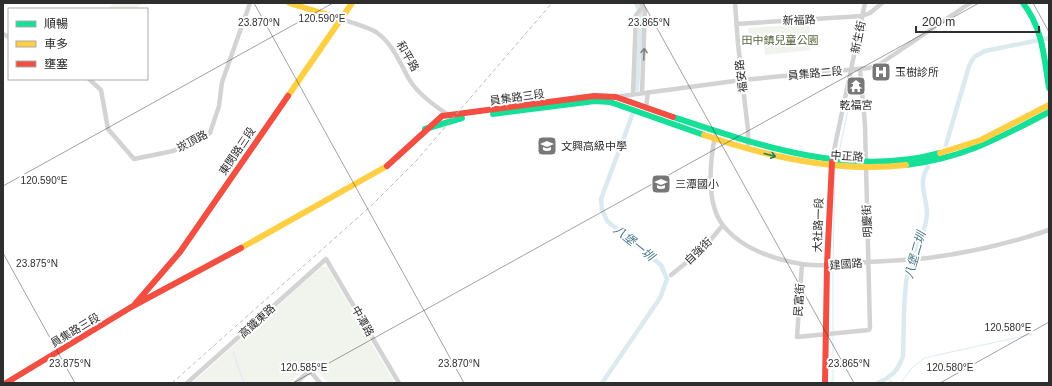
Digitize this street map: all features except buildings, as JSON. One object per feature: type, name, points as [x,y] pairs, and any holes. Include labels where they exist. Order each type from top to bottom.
[{"type":"street","name":"崁頂路","points":[[90,80],[101,90],[108,129],[134,159],[173,151],[190,141],[206,136],[210,133],[219,106],[222,82],[250,3]]},
{"type":"street","name":"和平路","points":[[289,3],[341,19],[375,32],[387,41],[395,51],[410,80],[421,92],[448,115],[457,118]]},
{"type":"street","name":"東閔路三段","points":[[133,306],[180,252],[352,3]]},
{"type":"street","name":"福安路","points":[[735,3],[748,130],[748,146]]},
{"type":"street","name":"新生街","points":[[851,70],[865,3]]},
{"type":"street","points":[[862,16],[870,13],[882,3]]},
{"type":"street","name":"員集路二段","points":[[633,94],[742,80],[851,70],[877,66],[970,3]]},
{"type":"street","points":[[1023,3],[1037,22],[1041,34],[1049,88]]},
{"type":"street","points":[[595,101],[633,94],[636,15],[642,5],[645,10],[645,40],[642,93]]},
{"type":"street","name":"新福路","points":[[736,24],[862,16]]},
{"type":"street","name":"明慶街","points":[[827,334],[869,330],[870,328],[864,97],[860,69]]},
{"type":"street","name":"大社路一段","points":[[825,383],[827,266],[832,163],[851,70]]},
{"type":"street","points":[[643,110],[648,92]]},
{"type":"street","name":"員集路三段","points":[[6,383],[133,306],[198,272],[389,165],[403,155],[430,123],[442,116],[594,96],[616,97]]},
{"type":"street","points":[[616,97],[630,105]]},
{"type":"street","points":[[595,101],[630,105]]},
{"type":"street","name":"員集路三段","points":[[425,129],[457,118],[595,101]]},
{"type":"street","name":"中正路","points":[[630,105],[748,146],[832,163],[865,165],[936,157],[981,146],[1049,112]]},
{"type":"street","name":"中正路","points":[[936,157],[991,136],[1049,105]]},
{"type":"street","name":"建國路","points":[[715,135],[712,144],[711,184],[717,215],[722,225],[736,238],[757,251],[802,264],[827,266],[930,258],[998,244],[1049,230]]},
{"type":"street","name":"自強街","points":[[671,275],[702,250],[722,225]]},
{"type":"street","name":"高鐵東路","points":[[188,383],[326,259]]},
{"type":"street","name":"中潭路","points":[[326,259],[399,383]]},
{"type":"street","name":"民富街","points":[[802,264],[797,337],[827,334]]},
{"type":"street","points":[[296,383],[307,373],[312,372],[320,383]]},
{"type":"green space","points":[[113,3],[142,4],[136,8],[109,8]]},
{"type":"green space","name":"田中鎮兒童公園","points":[[809,24],[811,50],[765,55],[763,39],[750,41],[748,28]]},
{"type":"green space","points":[[321,267],[327,267],[395,383],[328,383],[311,363],[289,383],[192,383]]},
{"type":"waterway","name":"八堡一圳","points":[[636,3],[641,13],[637,89]]},
{"type":"waterway","name":"八堡二圳","points":[[946,145],[969,66],[974,57],[985,51],[1049,38]]},
{"type":"waterway","points":[[838,157],[848,109]]},
{"type":"waterway","name":"八堡一圳","points":[[602,383],[660,298],[667,279],[661,265],[607,221],[602,209],[601,199],[633,113]]},
{"type":"waterway","name":"八堡二圳","points":[[878,383],[894,372],[899,366],[903,356],[904,306],[907,276],[911,260],[926,222],[927,208],[923,190],[923,178],[928,167]]},
{"type":"waterway","points":[[833,263],[835,168]]},
{"type":"waterway","points":[[833,266],[833,331]]},
{"type":"waterway","points":[[901,383],[911,369],[924,358],[1033,334]]},
{"type":"waterway","points":[[833,336],[833,383]]},
{"type":"waterway","points":[[233,352],[244,383]]},
{"type":"waterway","name":"八堡二圳","points":[[887,379],[894,383]]},
{"type":"railway","points":[[172,383],[372,205],[416,161],[552,3]]},
{"type":"traffic: fast","points":[[1023,3],[1030,13],[1039,33],[1049,88]]},
{"type":"traffic: fast","points":[[493,114],[595,101],[610,102],[704,135]]},
{"type":"traffic: fast","points":[[906,165],[927,162],[964,152],[980,146],[1049,112]]},
{"type":"traffic: fast","points":[[673,117],[771,147],[805,155],[839,160],[873,162],[907,160],[940,153]]},
{"type":"traffic: fast","points":[[425,129],[462,118]]},
{"type":"traffic: slow","points":[[289,3],[341,19]]},
{"type":"traffic: slow","points":[[288,96],[352,3]]},
{"type":"traffic: slow","points":[[940,153],[981,140],[1049,105]]},
{"type":"traffic: slow","points":[[704,135],[753,150],[829,165],[855,167],[906,165]]},
{"type":"traffic: slow","points":[[241,248],[387,166]]},
{"type":"traffic: jam","points":[[135,304],[180,252],[288,96]]},
{"type":"traffic: jam","points":[[387,166],[442,116],[594,96],[616,97],[673,117]]},
{"type":"traffic: jam","points":[[825,383],[827,265],[832,162]]},
{"type":"traffic: jam","points":[[6,383],[133,306],[241,248]]},
{"type":"place","name":"玉樹診所","points":[[881,72]]},
{"type":"place","name":"乾福宮","points":[[856,86]]},
{"type":"place","name":"文興高級中學","points":[[547,146]]},
{"type":"place","name":"三潭國小","points":[[661,184]]}]
